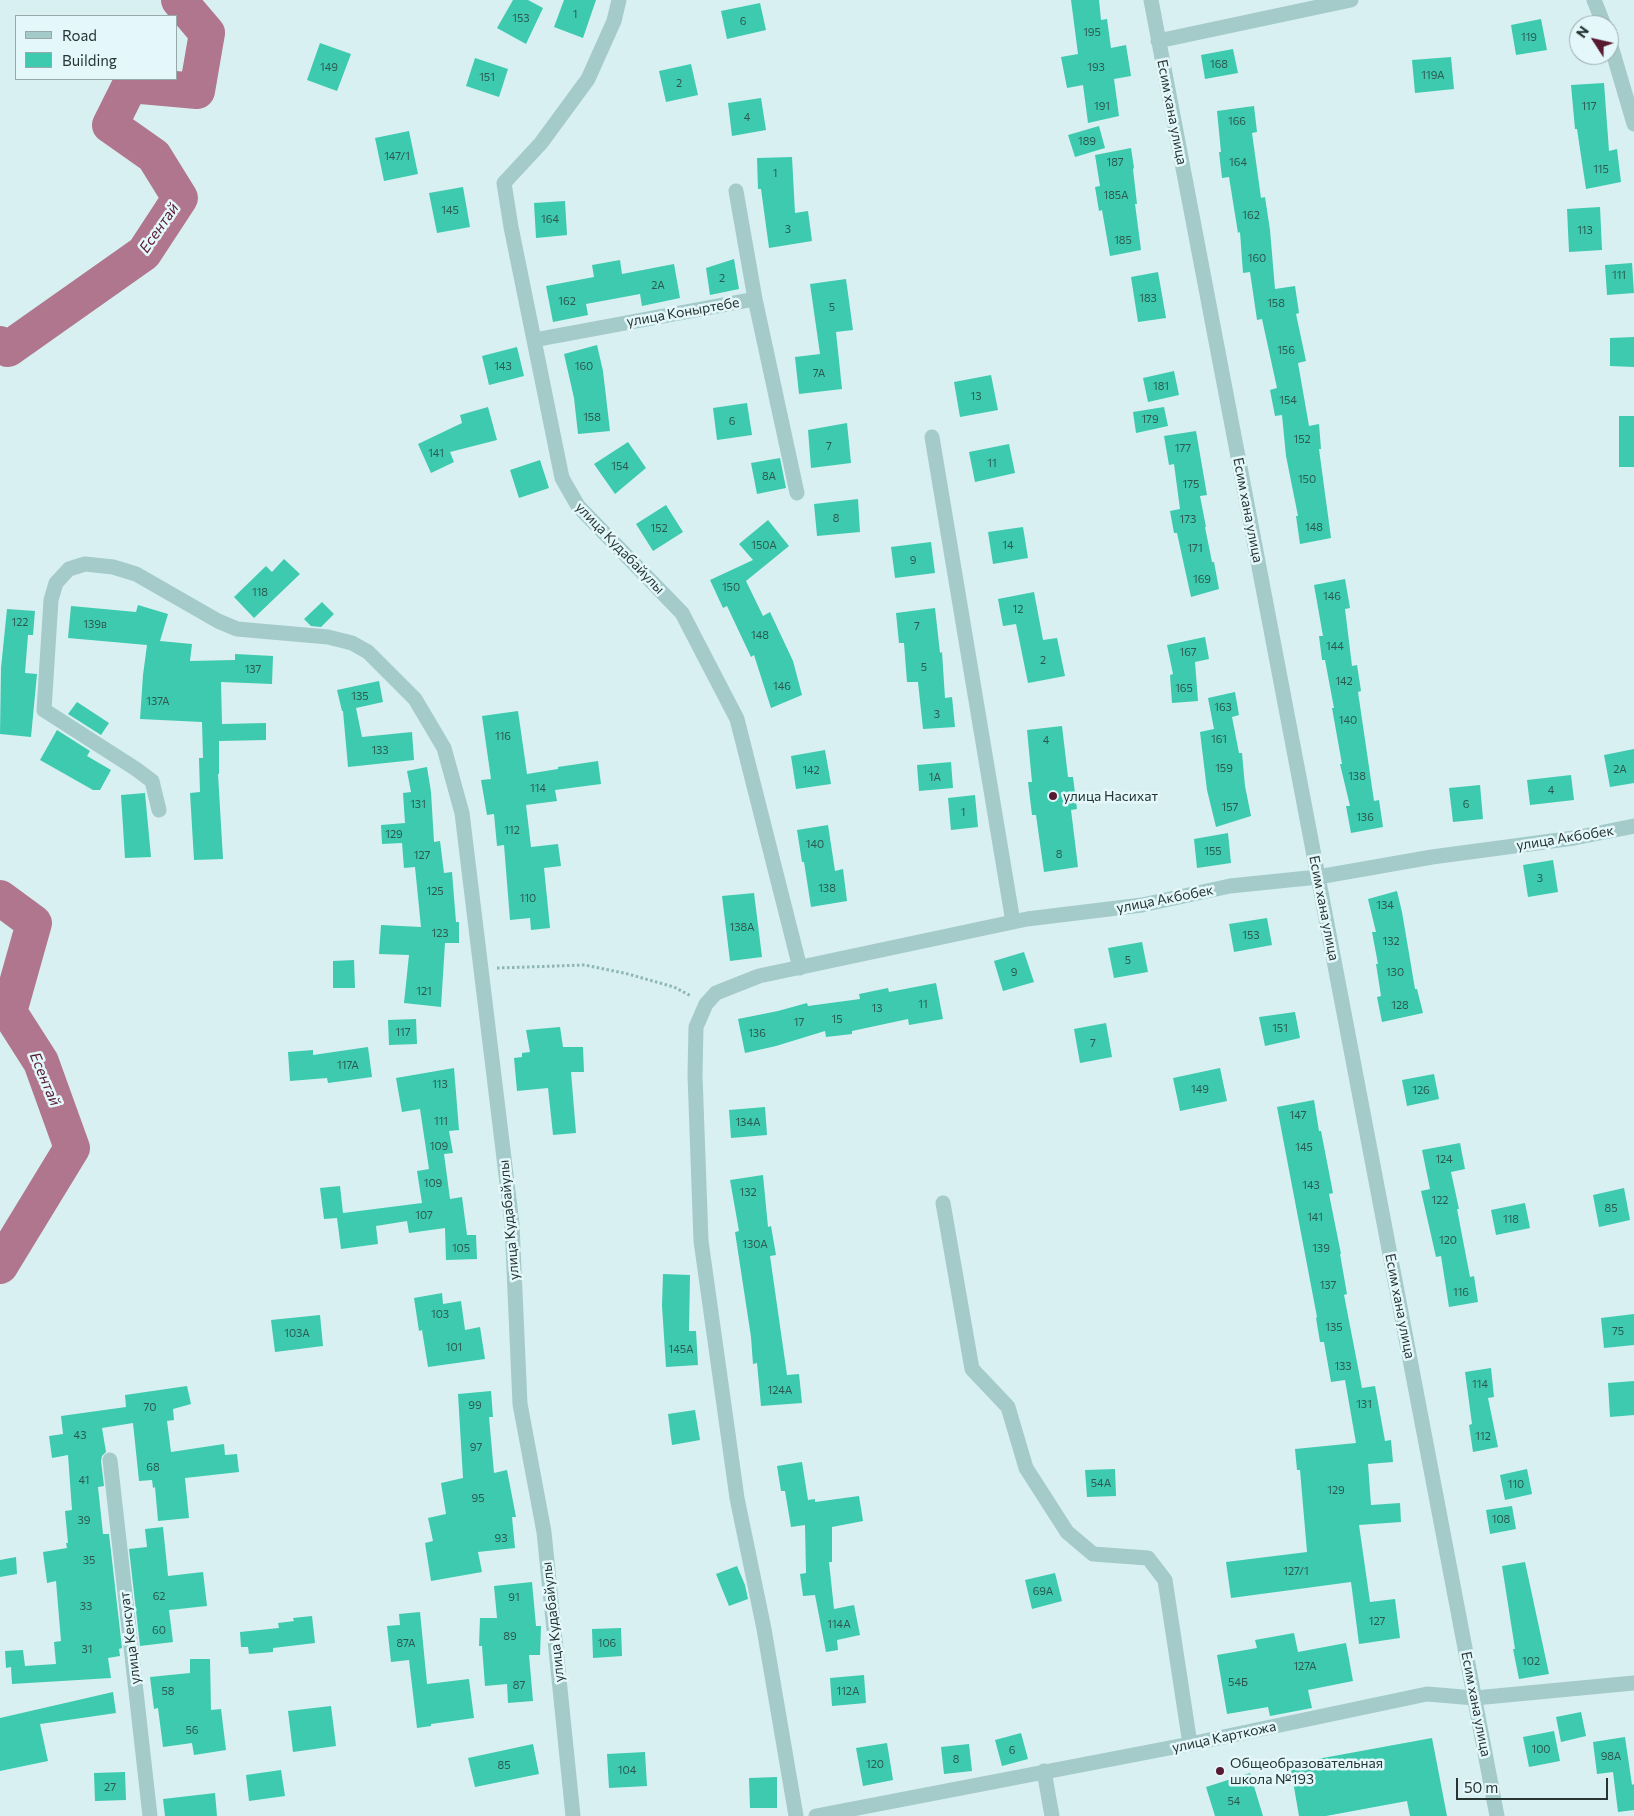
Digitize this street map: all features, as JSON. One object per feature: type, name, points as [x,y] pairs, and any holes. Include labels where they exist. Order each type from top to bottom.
[{"type":"street","name":"улица Кудабайулы","points":[[619,0],[614,21],[588,79],[541,143],[504,183],[562,478],[578,506],[682,612],[737,718],[800,968]]},
{"type":"street","name":"Есим хана улица","points":[[1151,0],[1497,1816]]},
{"type":"street","points":[[1158,41],[1351,0]]},
{"type":"street","points":[[1594,0],[1600,15]]},
{"type":"street","points":[[1616,65],[1634,124]]},
{"type":"street","points":[[736,191],[755,299]]},
{"type":"street","name":"улица Коныртебе","points":[[534,340],[755,299],[797,493]]},
{"type":"street","points":[[932,437],[1013,922]]},
{"type":"street","name":"улица Кудабайулы","points":[[159,810],[152,781],[44,710],[51,600],[56,583],[69,569],[85,564],[136,574],[218,621],[237,628],[328,637],[352,642],[368,652],[415,699],[444,748],[462,813],[512,1224],[520,1404],[544,1532],[573,1816]]},
{"type":"street","name":"улица Акбобек","points":[[706,1004],[716,993],[759,976],[1027,919],[1142,906],[1230,886],[1318,878],[1432,857],[1574,838],[1634,826]]},
{"type":"street","points":[[706,1004],[696,1027],[695,1075],[702,1241],[736,1489],[764,1629],[796,1816]]},
{"type":"street","points":[[943,1203],[972,1369],[1008,1407],[1026,1468],[1067,1532],[1093,1554],[1148,1558],[1164,1580],[1190,1744]]},
{"type":"street","name":"улица Кенсуат","points":[[110,1460],[150,1816]]},
{"type":"street","name":"улица Карткожа","points":[[816,1816],[1190,1744],[1427,1694],[1475,1698],[1634,1683]]},
{"type":"street","points":[[1044,1772],[1052,1816]]},
{"type":"path","points":[[481,968],[586,965],[674,987],[706,1004]]},
{"type":"building","points":[[513,0],[528,0],[543,8],[526,44],[497,28]]},
{"type":"building","points":[[564,0],[596,0],[583,38],[554,27]]},
{"type":"building","points":[[1071,0],[1099,0],[1101,20],[1107,19],[1111,48],[1126,45],[1131,76],[1114,79],[1119,116],[1088,123],[1083,85],[1067,88],[1061,57],[1078,54]]},
{"type":"building","points":[[760,3],[766,30],[727,39],[721,11]]},
{"type":"building","points":[[1541,19],[1547,50],[1516,55],[1511,25]]},
{"type":"building","points":[[320,43],[351,54],[337,91],[307,80]]},
{"type":"building","points":[[1233,49],[1238,73],[1205,79],[1201,55]]},
{"type":"building","points":[[1451,57],[1454,89],[1415,93],[1412,60]]},
{"type":"building","points":[[475,58],[508,69],[499,97],[466,86]]},
{"type":"building","points":[[691,64],[698,95],[666,102],[659,71]]},
{"type":"building","points":[[1604,83],[1609,151],[1617,149],[1621,182],[1586,189],[1577,129],[1575,129],[1571,85]]},
{"type":"building","points":[[761,98],[766,130],[732,136],[728,103]]},
{"type":"building","points":[[1254,106],[1257,132],[1252,133],[1261,198],[1265,197],[1270,230],[1275,289],[1295,286],[1299,313],[1296,314],[1306,361],[1298,363],[1309,426],[1319,424],[1321,449],[1319,449],[1331,538],[1300,544],[1296,516],[1298,516],[1286,456],[1282,415],[1275,416],[1270,390],[1277,388],[1262,319],[1257,320],[1250,272],[1243,273],[1240,232],[1238,233],[1229,177],[1222,178],[1219,152],[1221,152],[1217,111]]},
{"type":"building","points":[[1099,126],[1105,148],[1075,157],[1068,135]]},
{"type":"building","points":[[409,131],[418,174],[384,181],[375,138]]},
{"type":"building","points":[[1131,148],[1141,250],[1110,256],[1102,210],[1099,211],[1095,187],[1100,186],[1095,155]]},
{"type":"building","points":[[792,157],[795,213],[808,211],[812,241],[769,248],[761,189],[758,189],[757,158]]},
{"type":"building","points":[[463,187],[470,227],[437,233],[429,193]]},
{"type":"building","points":[[565,201],[567,235],[536,238],[534,203]]},
{"type":"building","points":[[1600,207],[1602,250],[1569,252],[1567,209]]},
{"type":"building","points":[[734,259],[739,289],[710,295],[706,268]]},
{"type":"building","points":[[620,260],[622,274],[674,264],[680,298],[642,306],[640,294],[586,304],[588,315],[553,322],[546,286],[594,277],[592,265]]},
{"type":"building","points":[[1632,263],[1634,293],[1607,295],[1605,265]]},
{"type":"building","points":[[1158,272],[1166,318],[1138,322],[1131,277]]},
{"type":"building","points":[[846,279],[853,330],[836,332],[842,389],[799,394],[795,357],[820,354],[810,284]]},
{"type":"building","points":[[1634,337],[1634,367],[1610,366],[1610,338]]},
{"type":"building","points":[[597,345],[603,371],[610,431],[578,434],[574,398],[564,354]]},
{"type":"building","points":[[517,347],[524,376],[489,385],[482,356]]},
{"type":"building","points":[[1174,371],[1179,395],[1148,402],[1143,378]]},
{"type":"building","points":[[991,375],[998,410],[960,417],[954,382]]},
{"type":"building","points":[[747,403],[752,435],[717,440],[713,408]]},
{"type":"building","points":[[488,407],[497,440],[450,452],[454,462],[431,473],[418,444],[462,423],[460,415]]},
{"type":"building","points":[[1164,407],[1168,426],[1136,433],[1133,412]]},
{"type":"building","points":[[1619,416],[1634,416],[1634,467],[1619,467]]},
{"type":"building","points":[[847,423],[851,463],[811,468],[808,430]]},
{"type":"building","points":[[1196,431],[1207,495],[1200,496],[1219,589],[1191,597],[1177,533],[1174,533],[1170,511],[1180,509],[1174,464],[1169,465],[1164,436]]},
{"type":"building","points":[[628,442],[646,468],[615,494],[594,464]]},
{"type":"building","points":[[1009,444],[1015,473],[975,482],[969,452]]},
{"type":"building","points":[[780,458],[786,488],[757,494],[751,463]]},
{"type":"building","points":[[540,460],[549,488],[519,498],[510,470]]},
{"type":"building","points":[[858,499],[860,532],[817,536],[814,504]]},
{"type":"building","points":[[666,505],[683,532],[653,551],[636,524]]},
{"type":"building","points":[[768,520],[789,546],[746,581],[763,616],[770,612],[793,661],[802,695],[771,708],[754,655],[751,657],[727,606],[723,608],[710,580],[753,560],[739,544]]},
{"type":"building","points":[[1023,527],[1028,558],[993,564],[988,532]]},
{"type":"building","points":[[931,542],[935,573],[895,578],[891,547]]},
{"type":"building","points":[[284,559],[300,574],[254,618],[234,597],[266,566],[272,572]]},
{"type":"building","points":[[1345,579],[1350,608],[1345,609],[1352,666],[1357,665],[1361,691],[1358,692],[1374,801],[1379,800],[1383,827],[1351,833],[1346,806],[1350,806],[1340,764],[1342,764],[1332,708],[1334,708],[1325,660],[1322,660],[1319,636],[1323,636],[1314,585]]},
{"type":"building","points":[[1034,592],[1043,640],[1057,638],[1065,676],[1028,683],[1016,624],[1003,626],[998,599]]},
{"type":"building","points":[[322,602],[334,614],[321,627],[311,626],[304,619]]},
{"type":"building","points":[[138,605],[168,614],[160,641],[192,644],[190,661],[235,660],[235,654],[273,656],[272,684],[221,682],[222,724],[266,723],[266,740],[219,741],[218,774],[223,859],[194,860],[190,793],[200,792],[199,758],[203,758],[202,722],[140,719],[147,645],[68,638],[71,606],[136,612]]},
{"type":"building","points":[[935,608],[940,653],[942,652],[945,698],[952,697],[955,727],[923,729],[918,682],[907,682],[904,643],[899,643],[896,613]]},
{"type":"building","points":[[7,609],[35,611],[33,635],[28,635],[25,673],[37,674],[31,737],[0,734],[1,668]]},
{"type":"building","points":[[1205,637],[1209,659],[1195,662],[1198,701],[1172,703],[1170,675],[1173,674],[1167,645]]},
{"type":"building","points":[[379,681],[383,702],[356,708],[362,737],[412,732],[414,760],[348,767],[343,711],[337,690]]},
{"type":"building","points":[[1235,692],[1239,715],[1232,717],[1239,753],[1242,753],[1245,786],[1251,816],[1216,827],[1207,790],[1200,732],[1214,729],[1208,698]]},
{"type":"building","points":[[77,702],[109,723],[101,735],[68,714]]},
{"type":"building","points":[[518,711],[527,774],[598,761],[601,784],[555,790],[557,801],[526,805],[531,847],[558,844],[561,866],[544,868],[550,928],[531,930],[530,918],[510,920],[504,845],[497,846],[494,814],[487,815],[481,780],[491,779],[482,716]]},
{"type":"building","points":[[1062,726],[1068,777],[1073,777],[1077,809],[1071,810],[1078,867],[1044,872],[1036,815],[1032,815],[1028,782],[1032,782],[1027,730]]},
{"type":"building","points":[[57,730],[90,751],[87,756],[111,770],[100,790],[93,790],[40,760]]},
{"type":"building","points":[[1634,749],[1634,783],[1610,787],[1604,755]]},
{"type":"building","points":[[825,750],[831,784],[796,789],[791,756]]},
{"type":"building","points":[[951,762],[953,788],[919,791],[917,765]]},
{"type":"building","points":[[427,767],[431,792],[434,842],[440,841],[444,873],[452,872],[456,922],[459,922],[459,943],[445,943],[441,1007],[404,1003],[409,955],[379,954],[381,925],[421,927],[415,867],[404,868],[402,843],[382,844],[381,825],[405,823],[403,793],[411,792],[407,771]]},
{"type":"building","points":[[1571,775],[1574,800],[1530,805],[1527,780]]},
{"type":"building","points":[[1480,785],[1483,819],[1453,822],[1449,788]]},
{"type":"building","points":[[145,793],[151,857],[125,858],[121,795]]},
{"type":"building","points":[[975,795],[978,827],[951,830],[948,798]]},
{"type":"building","points":[[828,825],[835,871],[843,869],[847,901],[811,907],[797,830]]},
{"type":"building","points":[[1228,833],[1231,863],[1197,868],[1194,839]]},
{"type":"building","points":[[1553,860],[1558,892],[1528,897],[1523,865]]},
{"type":"building","points":[[1397,891],[1415,989],[1417,989],[1423,1013],[1382,1022],[1377,997],[1381,996],[1376,964],[1378,964],[1372,932],[1376,932],[1368,899]]},
{"type":"building","points":[[754,893],[762,957],[730,961],[722,896]]},
{"type":"building","points":[[1267,918],[1272,945],[1234,952],[1229,924]]},
{"type":"building","points":[[1142,942],[1148,972],[1114,978],[1108,948]]},
{"type":"building","points":[[1024,952],[1034,982],[1003,991],[994,961]]},
{"type":"building","points":[[354,960],[355,988],[333,988],[333,961]]},
{"type":"building","points":[[936,983],[943,1019],[909,1025],[908,1019],[852,1031],[852,1034],[826,1037],[825,1031],[745,1053],[738,1019],[807,1003],[808,1006],[860,999],[859,994],[888,988],[889,992]]},
{"type":"building","points":[[1295,1012],[1300,1038],[1265,1046],[1259,1017]]},
{"type":"building","points":[[416,1019],[417,1044],[389,1045],[388,1020]]},
{"type":"building","points":[[1106,1023],[1112,1057],[1080,1063],[1074,1029]]},
{"type":"building","points":[[560,1027],[563,1047],[583,1047],[584,1072],[571,1072],[576,1133],[553,1135],[548,1088],[517,1091],[514,1058],[522,1057],[522,1053],[530,1052],[526,1030]]},
{"type":"building","points":[[368,1047],[372,1077],[328,1083],[327,1078],[290,1081],[288,1052],[313,1050],[313,1055]]},
{"type":"building","points":[[454,1068],[459,1130],[449,1131],[453,1153],[444,1154],[450,1199],[462,1197],[467,1235],[476,1235],[477,1259],[446,1260],[445,1228],[409,1233],[407,1221],[376,1226],[378,1244],[341,1249],[337,1218],[324,1219],[320,1188],[340,1186],[343,1213],[422,1203],[417,1171],[429,1169],[420,1109],[402,1112],[396,1078]]},
{"type":"building","points":[[1220,1068],[1227,1101],[1180,1111],[1173,1078]]},
{"type":"building","points":[[1434,1074],[1439,1099],[1407,1106],[1402,1080]]},
{"type":"building","points":[[1314,1100],[1333,1193],[1329,1194],[1347,1294],[1344,1295],[1362,1388],[1375,1386],[1385,1441],[1391,1440],[1393,1462],[1368,1464],[1371,1505],[1400,1503],[1401,1522],[1359,1525],[1370,1602],[1395,1599],[1400,1638],[1359,1644],[1351,1582],[1231,1598],[1226,1562],[1307,1552],[1300,1470],[1297,1470],[1295,1449],[1356,1443],[1345,1380],[1331,1382],[1324,1342],[1320,1342],[1317,1317],[1277,1107]]},
{"type":"building","points":[[765,1107],[767,1135],[731,1138],[729,1110]]},
{"type":"building","points":[[1460,1143],[1465,1169],[1451,1172],[1470,1277],[1474,1276],[1478,1302],[1449,1307],[1441,1256],[1436,1257],[1421,1191],[1430,1189],[1422,1150]]},
{"type":"building","points":[[763,1175],[768,1227],[771,1226],[776,1255],[770,1256],[787,1375],[799,1374],[802,1403],[761,1406],[757,1363],[753,1364],[751,1337],[735,1232],[739,1231],[730,1180]]},
{"type":"building","points":[[1624,1188],[1630,1220],[1599,1227],[1593,1195]]},
{"type":"building","points":[[1525,1203],[1530,1228],[1496,1235],[1491,1210]]},
{"type":"building","points":[[663,1274],[690,1275],[689,1331],[696,1331],[698,1365],[666,1367],[662,1306]]},
{"type":"building","points":[[442,1293],[443,1304],[461,1301],[465,1330],[480,1327],[485,1359],[428,1367],[422,1330],[419,1331],[414,1298]]},
{"type":"building","points":[[1634,1314],[1634,1345],[1604,1348],[1601,1318]]},
{"type":"building","points":[[320,1315],[323,1346],[275,1352],[271,1320]]},
{"type":"building","points":[[1491,1368],[1494,1397],[1488,1398],[1498,1447],[1473,1452],[1469,1425],[1472,1424],[1465,1372]]},
{"type":"building","points":[[1634,1381],[1634,1415],[1610,1417],[1608,1383]]},
{"type":"building","points":[[187,1386],[191,1404],[173,1409],[174,1420],[167,1421],[171,1452],[224,1444],[225,1455],[237,1454],[239,1472],[185,1478],[189,1518],[158,1521],[155,1487],[153,1488],[152,1480],[139,1481],[133,1423],[102,1428],[106,1452],[102,1456],[101,1461],[104,1486],[98,1487],[103,1534],[109,1534],[122,1648],[119,1649],[120,1656],[108,1658],[111,1678],[12,1684],[11,1667],[6,1668],[5,1651],[23,1650],[25,1666],[56,1664],[54,1642],[61,1641],[56,1581],[47,1583],[43,1552],[67,1548],[65,1511],[72,1510],[68,1455],[52,1458],[49,1436],[63,1434],[61,1416],[126,1407],[125,1395]]},
{"type":"building","points":[[491,1391],[493,1417],[489,1417],[494,1473],[507,1470],[516,1517],[512,1517],[515,1548],[478,1552],[482,1572],[431,1581],[425,1543],[433,1541],[428,1518],[446,1514],[441,1483],[463,1478],[458,1394]]},
{"type":"building","points":[[695,1410],[700,1440],[672,1445],[668,1414]]},
{"type":"building","points":[[802,1462],[808,1500],[815,1499],[815,1502],[859,1496],[863,1521],[832,1527],[832,1562],[829,1562],[834,1609],[854,1605],[860,1635],[837,1640],[838,1650],[826,1652],[815,1595],[803,1596],[800,1574],[806,1573],[805,1525],[791,1527],[785,1491],[781,1491],[777,1466]]},
{"type":"building","points":[[1115,1469],[1116,1496],[1087,1497],[1085,1470]]},
{"type":"building","points":[[1527,1469],[1532,1494],[1505,1500],[1500,1475]]},
{"type":"building","points":[[1512,1506],[1516,1529],[1490,1534],[1486,1510]]},
{"type":"building","points":[[163,1527],[168,1576],[203,1572],[207,1606],[169,1610],[173,1642],[140,1646],[129,1549],[147,1547],[145,1529]]},
{"type":"building","points":[[16,1557],[17,1574],[0,1577],[0,1560]]},
{"type":"building","points":[[1525,1562],[1549,1674],[1519,1679],[1502,1566]]},
{"type":"building","points":[[737,1566],[745,1585],[748,1599],[729,1606],[716,1574]]},
{"type":"building","points":[[1055,1573],[1062,1601],[1032,1609],[1025,1580]]},
{"type":"building","points":[[532,1582],[536,1626],[541,1626],[540,1655],[529,1655],[533,1701],[508,1703],[507,1684],[485,1686],[482,1646],[479,1646],[480,1618],[497,1618],[494,1586]]},
{"type":"building","points":[[420,1612],[427,1684],[469,1679],[474,1718],[431,1724],[431,1726],[417,1728],[409,1660],[391,1662],[387,1626],[400,1625],[399,1614]]},
{"type":"building","points":[[312,1616],[315,1643],[273,1648],[273,1652],[249,1654],[248,1647],[241,1647],[240,1632],[279,1628],[278,1623],[294,1621],[293,1618]]},
{"type":"building","points":[[621,1628],[622,1656],[593,1658],[592,1629]]},
{"type":"building","points":[[1294,1633],[1298,1652],[1346,1643],[1353,1681],[1308,1690],[1312,1708],[1270,1716],[1268,1707],[1227,1714],[1217,1655],[1257,1648],[1255,1640]]},
{"type":"building","points":[[190,1659],[210,1659],[211,1710],[221,1709],[226,1750],[194,1755],[192,1743],[163,1747],[158,1708],[154,1709],[150,1677],[190,1673]]},
{"type":"building","points":[[864,1675],[866,1703],[832,1706],[830,1678]]},
{"type":"building","points":[[113,1692],[116,1713],[40,1724],[48,1761],[0,1771],[0,1718]]},
{"type":"building","points":[[331,1706],[336,1746],[293,1752],[288,1711]]},
{"type":"building","points":[[1581,1712],[1586,1736],[1561,1742],[1556,1717]]},
{"type":"building","points":[[1554,1731],[1560,1761],[1529,1767],[1523,1737]]},
{"type":"building","points":[[1021,1733],[1028,1759],[1002,1766],[995,1740]]},
{"type":"building","points":[[1625,1737],[1632,1785],[1634,1784],[1634,1810],[1618,1812],[1613,1772],[1597,1774],[1593,1742]]},
{"type":"building","points":[[1432,1738],[1447,1816],[1410,1816],[1407,1801],[1326,1816],[1299,1816],[1290,1764]]},
{"type":"building","points":[[887,1743],[893,1780],[863,1786],[856,1748]]},
{"type":"building","points":[[533,1744],[539,1774],[475,1787],[468,1758]]},
{"type":"building","points":[[969,1744],[972,1771],[944,1774],[941,1747]]},
{"type":"building","points":[[645,1752],[647,1786],[609,1788],[607,1754]]},
{"type":"building","points":[[281,1770],[285,1796],[249,1801],[246,1775]]},
{"type":"building","points":[[125,1772],[126,1800],[95,1801],[94,1773]]},
{"type":"building","points":[[1250,1773],[1263,1816],[1215,1816],[1206,1787]]},
{"type":"building","points":[[777,1777],[777,1808],[750,1808],[749,1778]]},
{"type":"building","points":[[215,1793],[217,1816],[165,1816],[163,1799]]},
{"type":"waterway","name":"Есентай","points":[[0,344],[8,349],[144,253],[180,198],[154,156],[110,125],[130,85],[197,91],[207,33],[179,0]]},
{"type":"waterway","name":"Есентай","points":[[0,898],[34,923],[9,1012],[41,1062],[72,1148],[0,1266]]},
{"type":"place","name":"улица Насихат","points":[[1053,796]]},
{"type":"place","name":"Общеобразовательная школа №193","points":[[1220,1771]]}]
